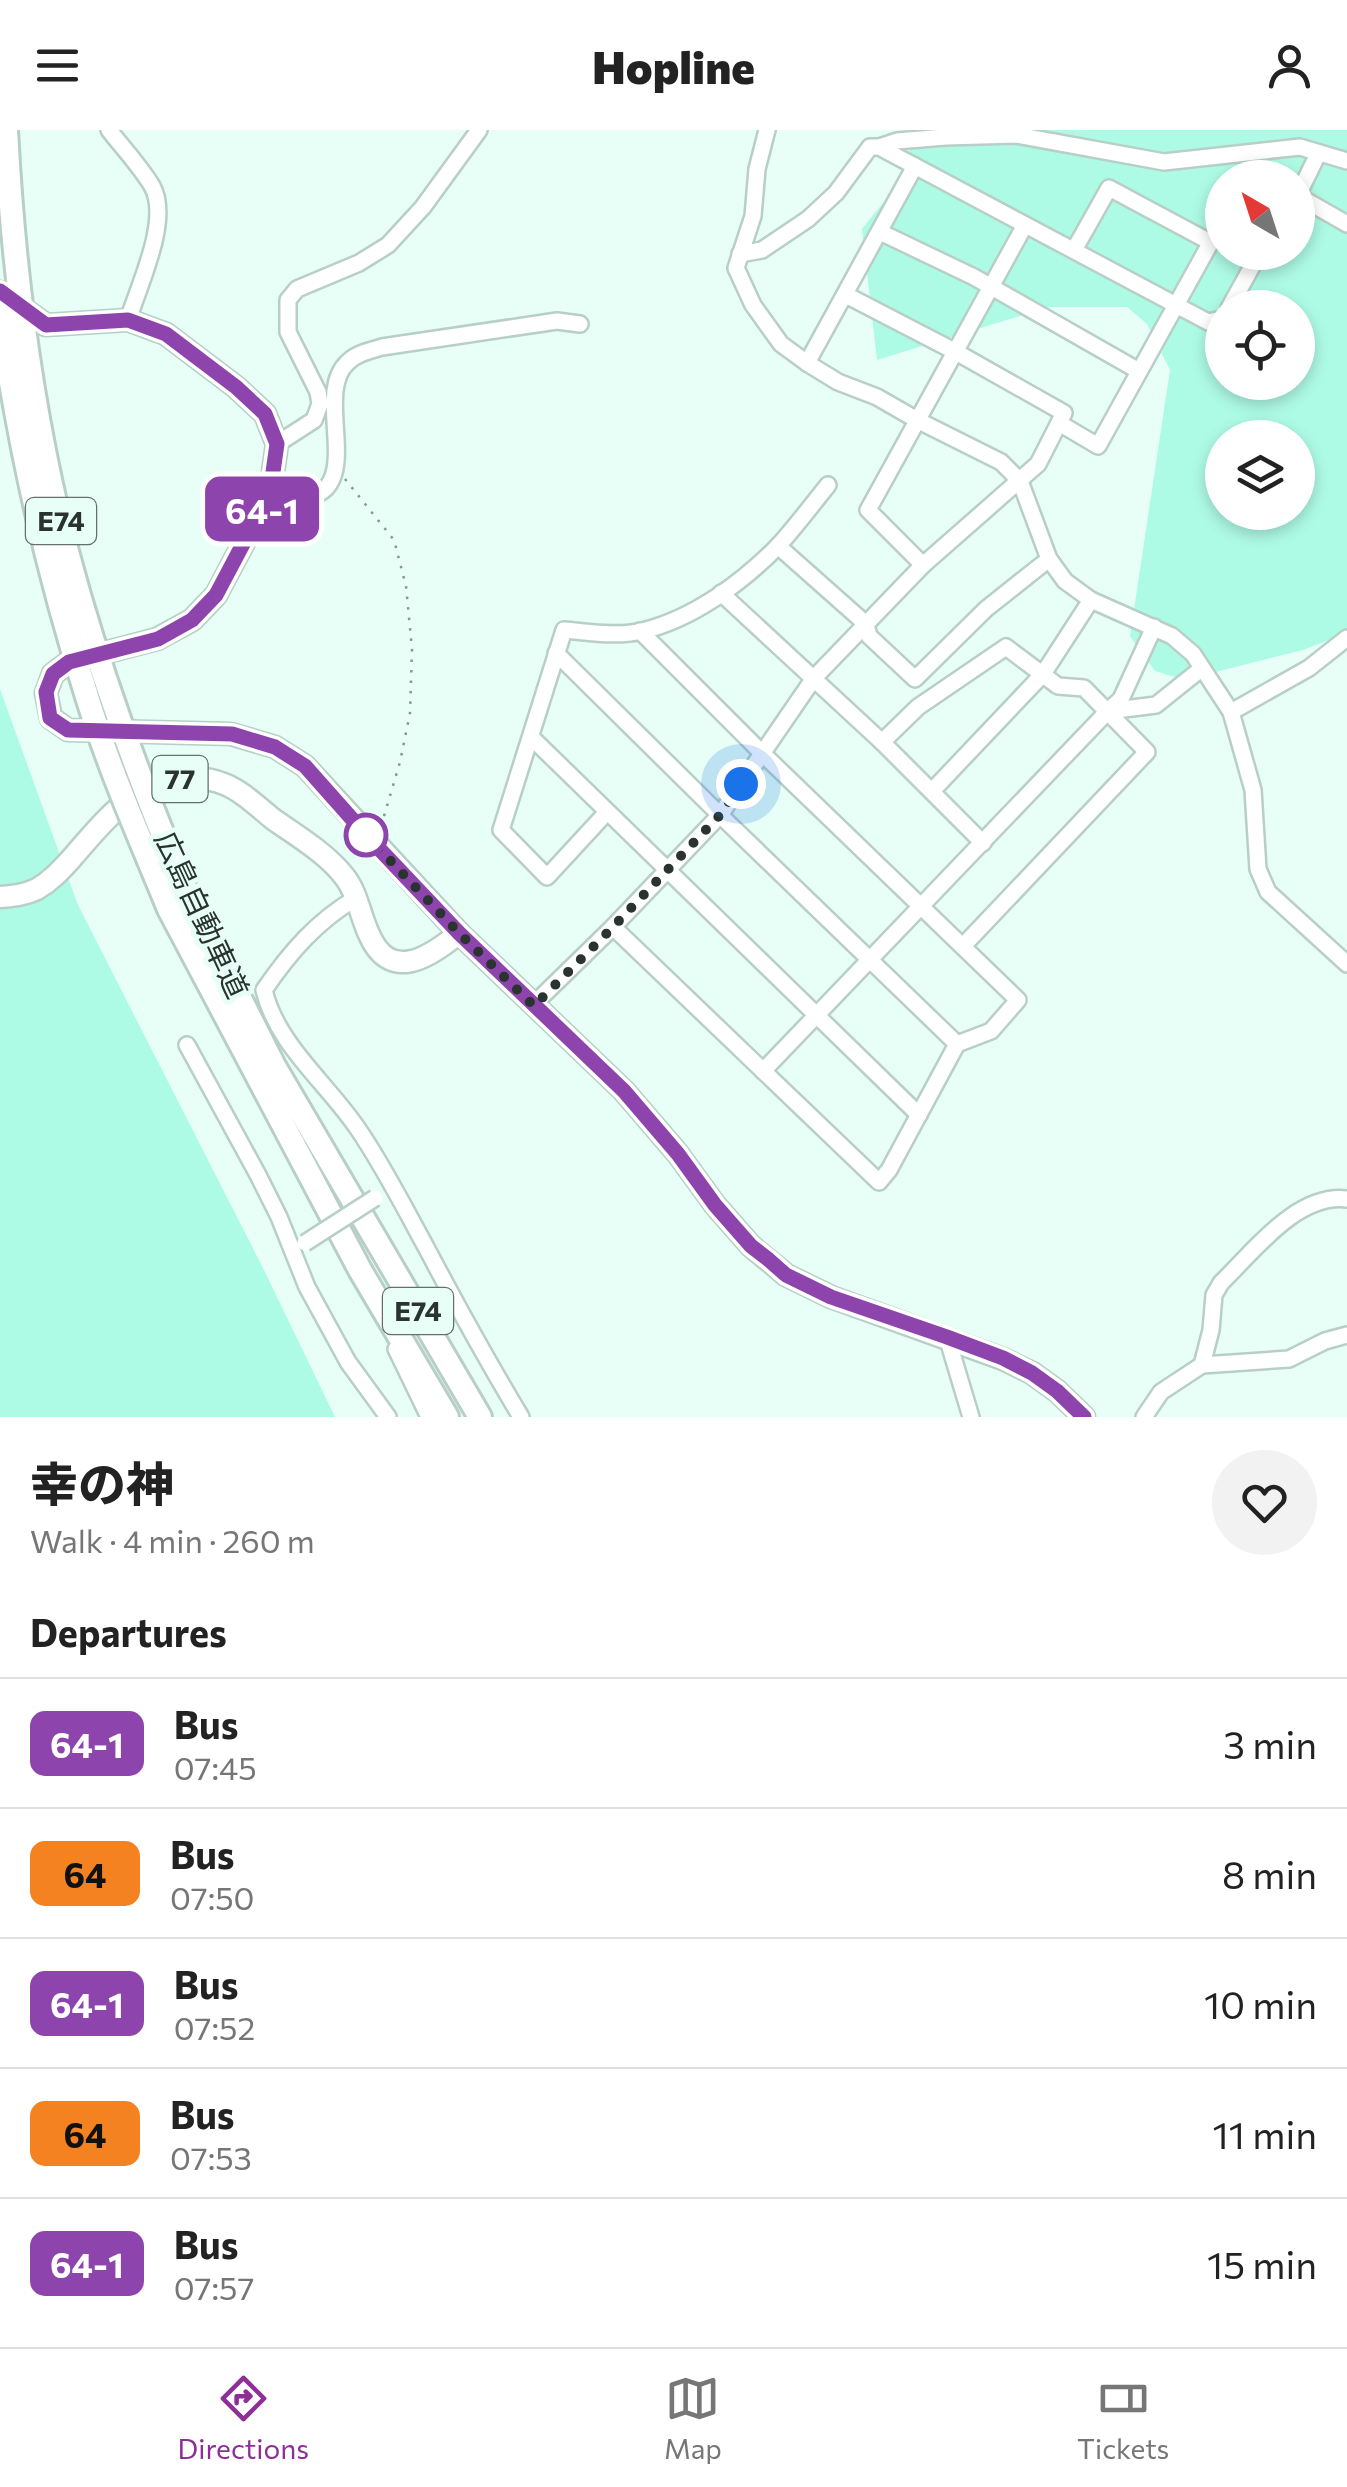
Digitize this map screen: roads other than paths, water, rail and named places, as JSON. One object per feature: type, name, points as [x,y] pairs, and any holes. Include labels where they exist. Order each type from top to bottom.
[{"type":"highway","name":"広島自動車道","points":[[6,130],[13,244],[29,361],[65,538],[110,697],[179,902],[360,1270],[447,1417]]},
{"type":"highway","name":"広島自動車道","points":[[0,310],[31,488],[57,598],[90,706],[128,810],[274,1066],[369,1208],[477,1411]]},
{"type":"main road","points":[[0,292],[46,325],[128,320],[166,334],[265,414],[277,444],[270,493],[216,595],[192,620],[158,639],[69,662],[53,674],[46,692],[50,718],[68,730],[232,734],[275,747],[305,766],[459,933],[624,1091],[751,1246],[786,1275],[831,1297],[1003,1358],[1057,1391],[1084,1417]]},
{"type":"main road","name":"77","points":[[0,897],[36,889],[56,875],[129,798],[184,778],[208,778],[227,785],[334,864],[356,898],[368,935],[394,962],[422,959],[459,933]]},
{"type":"street","points":[[109,130],[153,188],[159,205],[156,235],[128,320]]},
{"type":"street","points":[[277,444],[314,420],[320,404],[288,332],[288,300],[297,289],[358,263],[388,245],[423,207],[479,130]]},
{"type":"street","points":[[767,130],[757,168],[753,216],[736,268],[753,305],[781,344],[807,364],[1001,462],[1020,481],[1049,559],[1065,581],[1091,600],[1172,636],[1193,654],[1230,712],[1253,790],[1258,869],[1268,892],[1347,964]]},
{"type":"street","points":[[879,148],[945,136],[1016,135],[1164,162],[1300,147],[1347,161]]},
{"type":"street","points":[[740,254],[762,250],[808,219],[836,193],[870,147],[879,148],[1205,320]]},
{"type":"street","points":[[1315,160],[1318,154]]},
{"type":"street","points":[[807,364],[915,166]]},
{"type":"street","points":[[1074,250],[1109,188],[1205,239]]},
{"type":"street","points":[[1315,206],[1347,224]]},
{"type":"street","points":[[923,565],[868,510],[1026,225]]},
{"type":"street","points":[[880,232],[992,288],[1139,371]]},
{"type":"street","points":[[1059,424],[1098,446],[1205,251]]},
{"type":"street","points":[[534,1006],[720,815],[814,678],[923,565],[1038,464],[1064,413],[846,296]]},
{"type":"street","points":[[270,493],[301,498],[323,491],[335,474],[333,396],[337,378],[346,364],[361,353],[556,321],[580,324]]},
{"type":"street","points":[[607,812],[547,877],[501,830],[564,630],[622,633],[676,619],[721,593],[778,546],[828,485]]},
{"type":"street","points":[[778,546],[866,624],[869,636],[915,678],[986,608],[1049,559]]},
{"type":"street","points":[[721,593],[983,842]]},
{"type":"street","points":[[932,791],[1043,674],[1091,600]]},
{"type":"street","points":[[763,1070],[1120,699],[1154,627]]},
{"type":"street","points":[[613,927],[879,1182],[957,1044],[991,1031],[1018,1000],[640,631]]},
{"type":"street","points":[[1230,712],[1309,668],[1347,638]]},
{"type":"street","points":[[882,742],[918,707],[1006,647],[1058,686],[1084,688],[1147,752],[963,946]]},
{"type":"street","points":[[556,653],[957,1044]]},
{"type":"street","points":[[1108,711],[1156,705],[1201,669]]},
{"type":"street","points":[[530,737],[919,1115]]},
{"type":"street","points":[[356,898],[330,913],[283,963],[264,990],[268,1007],[288,1042],[357,1127],[521,1417]]},
{"type":"street","points":[[187,1045],[299,1247],[307,1287],[348,1362],[388,1417]]},
{"type":"street","points":[[299,1247],[369,1208],[394,1189]]},
{"type":"street","points":[[1202,1364],[1214,1296],[1221,1283],[1290,1216],[1312,1203],[1334,1198],[1347,1200]]},
{"type":"street","points":[[360,1270],[429,1417]]},
{"type":"street","points":[[1144,1417],[1161,1392],[1202,1364],[1289,1360],[1325,1340],[1347,1336]]},
{"type":"street","points":[[947,1337],[971,1417]]}]
